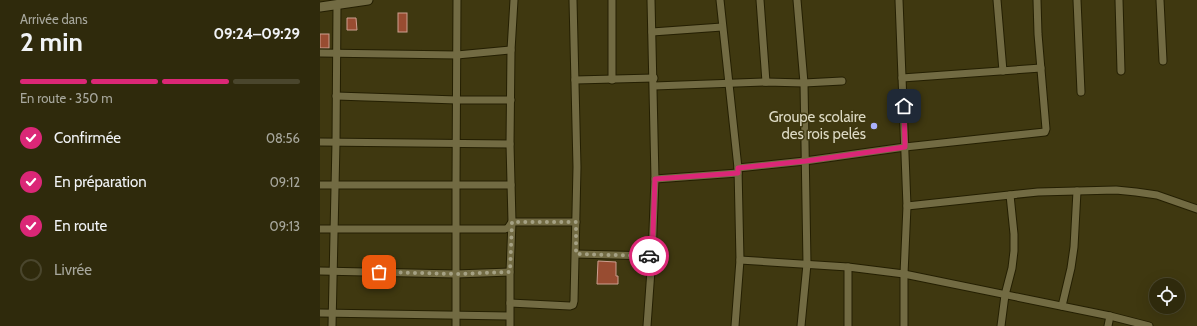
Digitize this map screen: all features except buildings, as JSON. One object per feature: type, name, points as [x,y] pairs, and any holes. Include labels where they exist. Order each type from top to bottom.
[{"type":"street","points":[[320,7],[368,0]]},
{"type":"street","points":[[456,326],[457,0]]},
{"type":"street","points":[[510,326],[512,222],[510,144],[511,50],[514,0]]},
{"type":"street","points":[[510,303],[570,306],[573,305],[574,301],[577,167],[573,0]]},
{"type":"street","points":[[612,0],[612,80]]},
{"type":"street","points":[[647,326],[655,179],[652,0]]},
{"type":"street","points":[[720,0],[738,170],[740,260],[735,326]]},
{"type":"street","points":[[760,0],[766,82]]},
{"type":"street","points":[[797,0],[804,83],[806,161],[807,264],[801,326]]},
{"type":"street","points":[[899,0],[907,206],[904,274],[904,326]]},
{"type":"street","points":[[997,0],[1003,70]]},
{"type":"street","points":[[655,179],[738,170],[905,147],[1045,132],[1046,123],[1037,0]]},
{"type":"street","points":[[1077,0],[1081,92]]},
{"type":"street","points":[[1119,0],[1121,71]]},
{"type":"street","points":[[1160,0],[1163,61]]},
{"type":"street","points":[[332,326],[337,5]]},
{"type":"street","points":[[652,32],[722,27]]},
{"type":"street","points":[[320,53],[457,55],[511,50]]},
{"type":"street","points":[[902,78],[1041,68]]},
{"type":"street","points":[[575,80],[654,78]]},
{"type":"street","points":[[654,86],[842,81]]},
{"type":"street","points":[[336,96],[456,100],[511,100]]},
{"type":"street","points":[[320,142],[510,144]]},
{"type":"street","points":[[320,185],[511,185]]},
{"type":"street","points":[[907,206],[1038,192],[1116,190],[1156,195],[1197,209]]},
{"type":"street","points":[[1062,306],[1071,268],[1074,247],[1077,191]]},
{"type":"street","points":[[1000,326],[1004,295],[1012,268],[1014,251],[1014,234],[1010,195]]},
{"type":"street","points":[[512,222],[576,222]]},
{"type":"street","points":[[320,229],[505,229],[508,228],[512,222]]},
{"type":"street","points":[[576,254],[652,256]]},
{"type":"street","points":[[740,260],[807,264],[904,274],[1110,316],[1149,326]]},
{"type":"street","points":[[848,268],[848,326]]},
{"type":"street","points":[[320,271],[456,274],[510,272]]},
{"type":"street","points":[[320,313],[510,316]]},
{"type":"street","points":[[1108,326],[1110,316]]},
{"type":"way so far","points":[[379,272],[456,274],[510,272],[512,222],[576,222],[576,254],[649,256]]},
{"type":"place","name":"Groupe scolaire des rois pelés","points":[[874,126]]},
{"type":"route","points":[[649,256],[652,256],[655,179],[738,173],[738,168],[806,161],[905,147],[904,106]]}]
